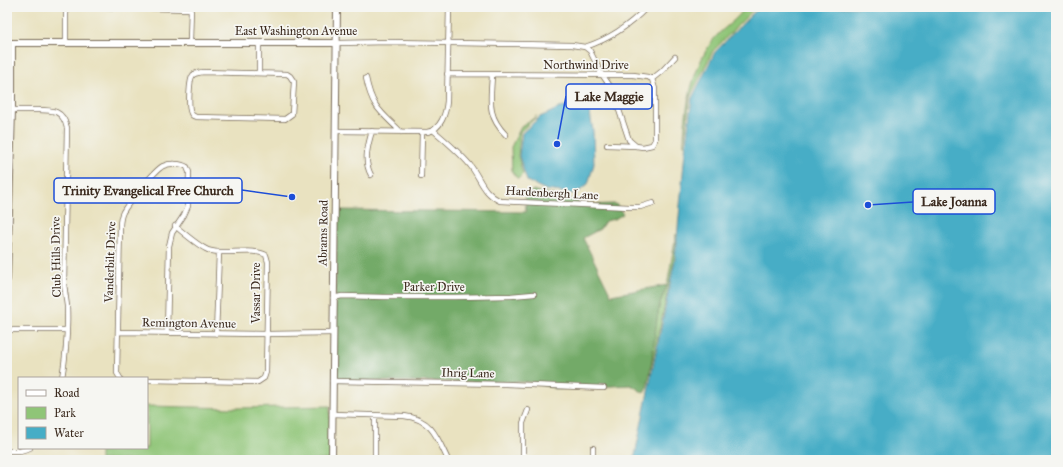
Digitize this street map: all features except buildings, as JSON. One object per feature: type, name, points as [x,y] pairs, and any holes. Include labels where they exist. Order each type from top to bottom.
[{"type":"street","points":[[66,7],[66,42]]},
{"type":"street","name":"Abrams Road","points":[[332,460],[337,7]]},
{"type":"street","points":[[336,131],[422,132],[433,130],[442,120],[446,109],[448,93],[449,7]]},
{"type":"street","points":[[585,47],[599,43],[619,32],[638,17],[647,7]]},
{"type":"street","points":[[104,8],[191,8],[190,42]]},
{"type":"street","points":[[259,42],[259,73]]},
{"type":"street","name":"East Washington Avenue","points":[[9,43],[336,42],[572,45],[585,47]]},
{"type":"street","points":[[7,279],[12,110],[9,43]]},
{"type":"street","points":[[585,47],[590,51],[603,76],[612,89],[629,140],[636,146]]},
{"type":"street","points":[[607,145],[643,147],[652,145],[655,140],[655,89],[652,79],[675,57]]},
{"type":"street","points":[[210,72],[259,73],[285,74],[293,79],[293,111],[291,116],[285,119],[201,118],[191,114],[190,82],[194,74],[210,72]]},
{"type":"street","name":"Northwind Drive","points":[[448,74],[635,75],[652,79]]},
{"type":"street","points":[[492,75],[492,112],[496,123],[506,135]]},
{"type":"street","points":[[366,78],[368,91],[374,104],[380,112],[401,132]]},
{"type":"street","name":"Club Hills Drive","points":[[12,110],[51,110],[62,116],[67,128],[64,284],[67,303],[67,330],[66,354],[62,377]]},
{"type":"street","name":"Hardenbergh Lane","points":[[433,130],[448,142],[470,165],[487,192],[500,201],[630,207],[640,207],[653,203]]},
{"type":"street","points":[[371,175],[368,170],[366,159],[372,131]]},
{"type":"street","points":[[421,176],[422,132]]},
{"type":"street","name":"Vanderbilt Drive","points":[[119,377],[117,373],[121,216],[127,206],[158,170],[169,164],[184,165],[187,167],[189,172],[188,206],[184,215],[175,226],[169,246],[167,333]]},
{"type":"street","name":"Vassar Drive","points":[[148,380],[258,382],[262,380],[266,372],[268,262],[266,256],[258,253],[219,252],[205,249],[175,226]]},
{"type":"street","points":[[216,334],[219,252]]},
{"type":"street","name":"Parker Drive","points":[[333,298],[342,296],[455,297],[534,294]]},
{"type":"street","points":[[7,330],[67,330]]},
{"type":"street","name":"Remington Avenue","points":[[118,332],[216,334],[333,333]]},
{"type":"street","name":"Ihrig Lane","points":[[332,381],[506,384],[604,388]]},
{"type":"street","points":[[523,460],[523,423],[528,410]]},
{"type":"street","points":[[332,414],[411,417],[422,421],[427,424],[436,434],[448,460]]},
{"type":"street","points":[[375,416],[375,460]]},
{"type":"street","points":[[593,448],[593,460]]},
{"type":"street","points":[[7,451],[20,452],[28,449]]},
{"type":"green space","points":[[745,7],[758,7],[752,11],[713,51],[690,97],[684,145],[684,132],[688,104],[691,90],[700,63],[713,40],[742,12]]},
{"type":"green space","points":[[537,116],[520,132],[518,156],[523,174],[518,179],[512,172],[511,147],[521,127]]},
{"type":"green space","points":[[533,190],[574,200],[584,205],[616,204],[623,214],[615,219],[605,221],[600,229],[583,238],[611,295],[667,285],[660,303],[650,374],[647,388],[644,393],[631,385],[558,389],[531,382],[334,381],[337,210],[526,212],[525,197]]},
{"type":"green space","points":[[676,234],[674,260],[650,374],[654,333],[660,303],[667,286]]},
{"type":"green space","points":[[148,406],[237,408],[330,406],[330,460],[100,460],[100,449],[148,449]]},
{"type":"water","points":[[762,7],[1052,7],[1056,9],[1056,460],[634,460],[675,260],[685,151],[692,98],[715,52],[753,13]]},
{"type":"water","points":[[580,105],[590,113],[593,131],[594,164],[588,184],[576,194],[546,190],[527,181],[519,156],[522,133],[540,117],[564,106]]},
{"type":"place","name":"Lake Maggie","points":[[557,144]]},
{"type":"place","name":"Trinity Evangelical Free Church","points":[[292,197]]},
{"type":"place","name":"Lake Joanna","points":[[868,205]]}]
